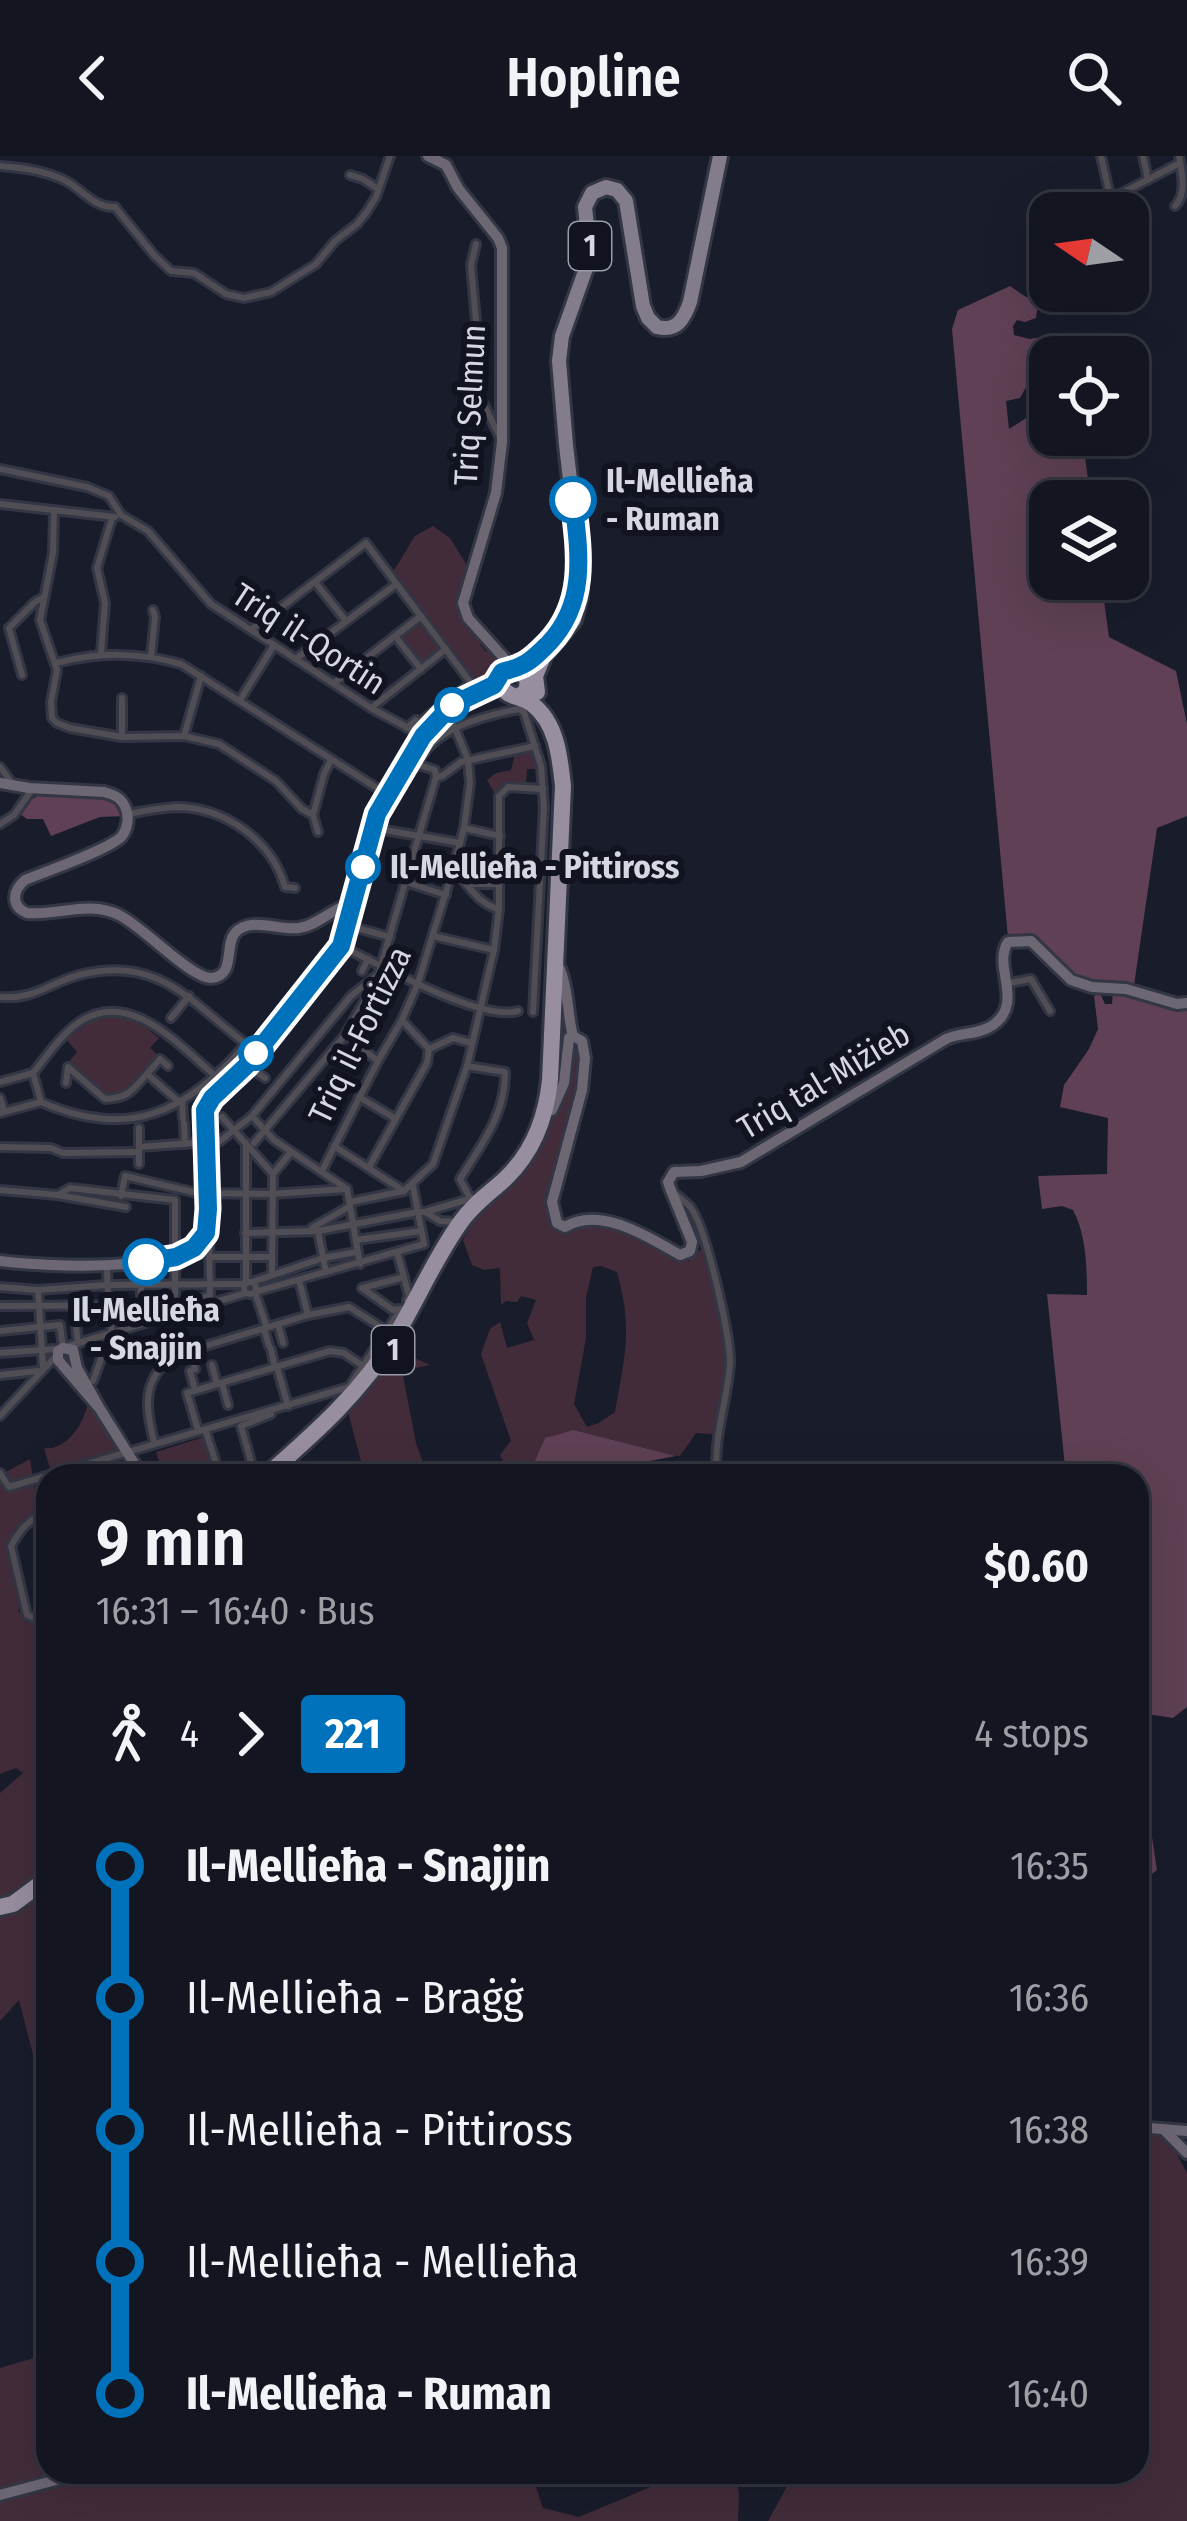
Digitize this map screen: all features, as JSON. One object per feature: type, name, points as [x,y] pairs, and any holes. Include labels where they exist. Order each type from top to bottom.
[{"type":"highway","points":[[538,733],[533,704],[517,684],[535,676],[542,658]]},
{"type":"highway","name":"1","points":[[284,1464],[346,1411],[370,1383],[468,1220],[525,1164],[552,1110],[569,785],[557,727],[517,684]]},
{"type":"highway","name":"1","points":[[283,1464],[356,1391],[395,1336],[460,1222],[514,1169],[538,1135],[551,1068],[563,805],[556,740],[538,733]]},
{"type":"highway","points":[[0,1911],[36,1888]]},
{"type":"highway","points":[[0,1911],[9,1915],[36,1896]]},
{"type":"main road","name":"1","points":[[542,658],[574,620],[578,607],[580,580],[559,362],[565,328],[590,257],[587,200],[606,187],[626,201],[645,312],[652,323],[668,329],[686,315],[714,191],[717,156]]},
{"type":"main road","name":"1","points":[[517,684],[557,634],[580,580]]},
{"type":"street","points":[[0,166],[30,168],[66,181],[103,208],[115,207],[171,271],[194,273],[226,294],[244,298],[271,292],[310,269],[357,224],[378,190],[390,156]]},
{"type":"street","name":"Triq Selmun","points":[[428,156],[445,160],[458,188],[502,248],[502,442],[496,493],[463,603],[468,619],[517,684]]},
{"type":"street","points":[[1101,156],[1109,192],[1121,196],[1179,159],[1186,193],[1175,206]]},
{"type":"street","points":[[1143,156],[1148,180]]},
{"type":"street","points":[[350,175],[378,190]]},
{"type":"street","points":[[476,244],[471,265],[479,395],[502,442]]},
{"type":"street","points":[[485,409],[502,419]]},
{"type":"street","name":"Triq il-Qortin","points":[[0,469],[100,492],[121,515],[148,531],[211,604],[371,708],[423,736]]},
{"type":"street","points":[[0,504],[112,518],[121,515]]},
{"type":"street","points":[[53,512],[53,553],[40,620],[56,664],[52,718],[70,728],[122,737],[184,736],[219,744],[276,781],[313,815]]},
{"type":"street","points":[[109,531],[121,515]]},
{"type":"street","points":[[101,653],[105,603],[97,568],[112,518]]},
{"type":"street","points":[[251,630],[366,543],[471,683],[419,724],[416,720],[406,728]]},
{"type":"street","points":[[315,581],[346,621]]},
{"type":"street","points":[[297,658],[396,584]]},
{"type":"street","points":[[22,675],[9,628],[44,597]]},
{"type":"street","points":[[151,656],[154,610]]},
{"type":"street","points":[[334,683],[421,616]]},
{"type":"street","points":[[395,636],[421,669]]},
{"type":"street","points":[[240,700],[274,645]]},
{"type":"street","points":[[371,708],[446,650]]},
{"type":"street","points":[[56,664],[101,653],[151,656],[181,664],[388,795]]},
{"type":"street","points":[[184,736],[201,676]]},
{"type":"street","points":[[412,763],[423,736],[448,711],[485,692],[517,684]]},
{"type":"street","points":[[210,1300],[205,1110],[251,1048],[303,1000],[341,946],[373,828],[388,795],[422,754],[517,684]]},
{"type":"street","points":[[122,698],[122,737]]},
{"type":"street","name":"Triq il-Fortizza","points":[[322,1172],[402,1020],[446,895],[470,783],[468,760],[448,711]]},
{"type":"street","points":[[436,777],[538,733],[543,789],[533,1012]]},
{"type":"street","points":[[318,832],[313,815],[331,760]]},
{"type":"street","points":[[288,1406],[249,1287],[244,1257],[250,1143],[345,1035],[380,970],[436,777],[435,770],[412,763]]},
{"type":"street","points":[[0,767],[6,783],[104,792],[121,800],[128,814],[125,830],[114,842],[26,880],[15,892],[17,906],[27,914],[106,909],[135,924],[195,973],[208,978],[225,969],[232,936],[243,927],[297,929],[340,908],[352,910]]},
{"type":"street","points":[[0,824],[14,815],[33,788]]},
{"type":"street","points":[[314,1230],[350,1204],[404,1191],[433,1164],[466,1066],[494,950],[499,909],[499,796],[508,788],[543,789]]},
{"type":"street","points":[[128,814],[176,807],[230,820],[269,852],[285,886],[295,888]]},
{"type":"street","points":[[373,828],[460,843]]},
{"type":"street","points":[[464,828],[500,836]]},
{"type":"street","points":[[453,869],[481,902],[499,909]]},
{"type":"street","points":[[406,882],[446,895]]},
{"type":"street","points":[[468,884],[499,884]]},
{"type":"street","points":[[349,926],[390,937]]},
{"type":"street","points":[[433,936],[494,950]]},
{"type":"street","name":"Triq tal-Miżieb","points":[[670,1188],[674,1172],[741,1162],[946,1039],[992,1026],[1008,1006],[1003,962],[1008,942],[1030,941],[1071,980],[1091,987],[1126,989],[1187,1004]]},
{"type":"street","points":[[341,946],[380,970],[482,1009],[518,1011]]},
{"type":"street","points":[[362,971],[368,959]]},
{"type":"street","points":[[0,997],[32,995],[69,977],[101,969],[137,970],[166,980],[190,996],[251,1048]]},
{"type":"street","points":[[560,969],[567,1017],[573,1036],[584,1046],[584,1072],[552,1202],[553,1216],[566,1227],[585,1220],[613,1224],[683,1255],[692,1242],[670,1188]]},
{"type":"street","points":[[0,1147],[51,1148],[63,1153],[220,1141],[252,1116],[351,996],[380,970]]},
{"type":"street","points":[[1009,983],[1031,979],[1050,1011]]},
{"type":"street","points":[[171,1018],[190,996]]},
{"type":"street","points":[[0,1082],[33,1072],[74,1026],[100,1013],[120,1012],[152,1023],[222,1082]]},
{"type":"street","points":[[369,1167],[428,1063],[429,1049],[402,1020]]},
{"type":"street","points":[[345,1035],[378,1061]]},
{"type":"street","points":[[552,1110],[564,1083],[573,1036]]},
{"type":"street","points":[[429,1049],[453,1037],[472,1043]]},
{"type":"street","points":[[0,1098],[2,1112],[41,1102],[80,1116],[118,1120],[151,1115],[222,1082],[247,1065],[251,1048]]},
{"type":"street","points":[[66,1083],[68,1067],[105,1099],[117,1098],[128,1095],[160,1059],[168,1066]]},
{"type":"street","points":[[247,1065],[265,1078]]},
{"type":"street","points":[[466,1066],[505,1072],[502,1102],[491,1130],[460,1179],[471,1200]]},
{"type":"street","points":[[244,1233],[314,1230],[471,1200],[508,1171],[526,1148],[551,1068]]},
{"type":"street","points":[[33,1072],[41,1102]]},
{"type":"street","points":[[148,1074],[181,1101],[185,1144]]},
{"type":"street","points":[[359,1097],[396,1119]]},
{"type":"street","points":[[252,1116],[291,1152],[346,1189],[360,1264]]},
{"type":"street","points":[[222,1117],[273,1174]]},
{"type":"street","points":[[139,1127],[140,1164]]},
{"type":"street","points":[[334,1146],[404,1191]]},
{"type":"street","points":[[272,1273],[273,1174],[291,1152]]},
{"type":"street","points":[[121,1196],[124,1176],[208,1193],[346,1189]]},
{"type":"street","points":[[1,1412],[42,1370],[111,1334],[249,1287],[299,1280],[424,1244],[413,1186]]},
{"type":"street","points":[[58,1195],[70,1188],[175,1200],[175,1305]]},
{"type":"street","points":[[670,1188],[694,1213],[728,1336],[730,1359],[723,1419],[716,1434],[717,1464]]},
{"type":"street","points":[[0,1190],[126,1207]]},
{"type":"street","points":[[421,1212],[440,1221],[460,1222]]},
{"type":"street","points":[[440,1221],[448,1242]]},
{"type":"street","points":[[0,1261],[141,1263],[176,1257],[194,1248],[208,1226]]},
{"type":"street","points":[[314,1230],[326,1272]]},
{"type":"street","points":[[356,1240],[421,1231]]},
{"type":"street","points":[[0,1287],[74,1291],[141,1284],[249,1287],[272,1273],[358,1252]]},
{"type":"street","points":[[90,1464],[349,1387],[409,1296],[397,1252]]},
{"type":"street","points":[[210,1257],[272,1257]]},
{"type":"street","points":[[141,1263],[141,1303]]},
{"type":"street","points":[[93,1381],[111,1334],[106,1270]]},
{"type":"street","points":[[401,1309],[393,1310],[362,1288],[404,1277]]},
{"type":"street","points":[[299,1280],[308,1315]]},
{"type":"street","points":[[38,1290],[42,1370]]},
{"type":"street","points":[[0,1306],[39,1308],[109,1300],[175,1305],[210,1300]]},
{"type":"street","points":[[67,1354],[74,1306]]},
{"type":"street","points":[[154,1442],[147,1405],[154,1376],[172,1356],[349,1307],[387,1331]]},
{"type":"street","points":[[278,1324],[289,1364]]},
{"type":"street","points":[[0,1331],[60,1325],[67,1354],[135,1464]]},
{"type":"street","points":[[208,1346],[232,1421]]},
{"type":"street","points":[[0,1353],[42,1350],[67,1354]]},
{"type":"street","points":[[191,1392],[330,1351],[344,1353],[363,1366]]},
{"type":"street","points":[[191,1352],[195,1369],[190,1371],[191,1392],[215,1464]]},
{"type":"street","points":[[0,1375],[42,1370]]},
{"type":"street","points":[[269,1464],[332,1408],[328,1394]]},
{"type":"street","points":[[252,1464],[241,1426],[271,1414]]},
{"type":"street","points":[[0,1473],[9,1487],[36,1479]]},
{"type":"street","points":[[36,1517],[20,1529],[11,1546],[24,1609],[36,1619]]},
{"type":"street","points":[[1149,2128],[1187,2131]]},
{"type":"street","points":[[1163,2129],[1187,2153]]},
{"type":"street","points":[[0,2495],[41,2484]]},
{"type":"shaded area","points":[[1010,286],[1029,297],[1029,312],[1037,312],[1036,318],[1017,320],[1013,326],[1014,335],[1029,339],[1029,382],[1020,398],[1006,401],[1009,429],[1029,416],[1029,456],[1085,456],[1088,480],[1029,480],[1029,600],[1104,600],[1109,637],[1176,671],[1187,724],[1187,816],[1157,828],[1134,985],[1083,982],[1039,941],[1008,938],[952,329],[958,310]]},
{"type":"shaded area","points":[[433,526],[450,538],[468,567],[457,610],[499,664],[495,678],[480,689],[393,572],[415,536]]},
{"type":"shaded area","points":[[420,619],[443,650],[421,667],[401,640],[401,634]]},
{"type":"shaded area","points":[[531,751],[537,769],[527,769],[526,784],[506,783],[495,794],[487,780],[511,770],[515,754]]},
{"type":"shaded area","points":[[45,792],[107,798],[119,802],[125,816],[100,817],[51,836],[43,819],[20,814],[30,800]]},
{"type":"shaded area","points":[[1113,992],[1187,1007],[1187,1707],[1173,1718],[1149,1714],[1149,1464],[1065,1464],[1047,1294],[1087,1295],[1081,1230],[1073,1210],[1062,1206],[1042,1209],[1038,1176],[1107,1174],[1108,1118],[1060,1107],[1064,1085],[1098,1029],[1094,996],[1100,993],[1105,1004],[1112,1004]]},
{"type":"shaded area","points":[[112,1015],[136,1020],[159,1038],[150,1048],[158,1055],[128,1092],[111,1097],[68,1063],[77,1052],[66,1039],[87,1022]]},
{"type":"shaded area","points":[[571,1039],[581,1043],[580,1082],[549,1201],[549,1219],[564,1229],[626,1230],[689,1261],[703,1247],[733,1351],[724,1435],[696,1433],[676,1456],[574,1430],[537,1464],[504,1464],[500,1455],[511,1441],[481,1354],[490,1329],[500,1322],[507,1348],[534,1340],[527,1323],[536,1300],[521,1296],[517,1302],[501,1305],[500,1268],[484,1270],[472,1265],[463,1240],[476,1216],[538,1153],[569,1076]],"holes":[[[593,1267],[617,1272],[626,1326],[615,1412],[587,1427],[574,1404]]]},
{"type":"shaded area","points":[[399,1347],[430,1365],[402,1371],[424,1464],[362,1464],[348,1412]]},
{"type":"shaded area","points":[[88,1402],[123,1451],[78,1464],[49,1464],[44,1448],[60,1445],[83,1418]]},
{"type":"shaded area","points":[[574,1430],[676,1456],[634,1464],[537,1464],[545,1438]]},
{"type":"shaded area","points":[[204,1437],[212,1464],[160,1464],[156,1452]]},
{"type":"shaded area","points":[[30,1459],[36,1497],[36,1512],[16,1534],[13,1563],[18,1611],[36,1624],[36,1881],[0,1902],[0,1793],[23,1773],[16,1768],[0,1774],[0,1469],[4,1473]]},
{"type":"shaded area","points":[[1149,1817],[1157,1870],[1149,1876]]},
{"type":"shaded area","points":[[36,1898],[36,2066],[19,2000],[0,2021],[0,1915],[16,1913]]},
{"type":"shaded area","points":[[1149,2128],[1163,2129],[1187,2173],[1187,2521],[768,2521],[788,2484],[1149,2484]]},
{"type":"shaded area","points":[[36,2358],[36,2484],[535,2484],[543,2508],[579,2517],[657,2484],[737,2484],[738,2521],[0,2521],[0,2368]]},
{"type":"bus line","name":"221","points":[[146,1262],[176,1257],[194,1248],[206,1233],[205,1110],[247,1065],[341,946],[377,814],[423,736],[452,705],[494,685],[502,672],[517,668],[542,650],[570,612],[580,580],[573,500]]},
{"type":"place","name":"Il-Mellieħa - Ruman","points":[[573,500]]},
{"type":"place","name":"Il-Mellieħa - Pittiross","points":[[363,867]]},
{"type":"place","name":"Il-Mellieħa - Snajjin","points":[[146,1262]]}]
